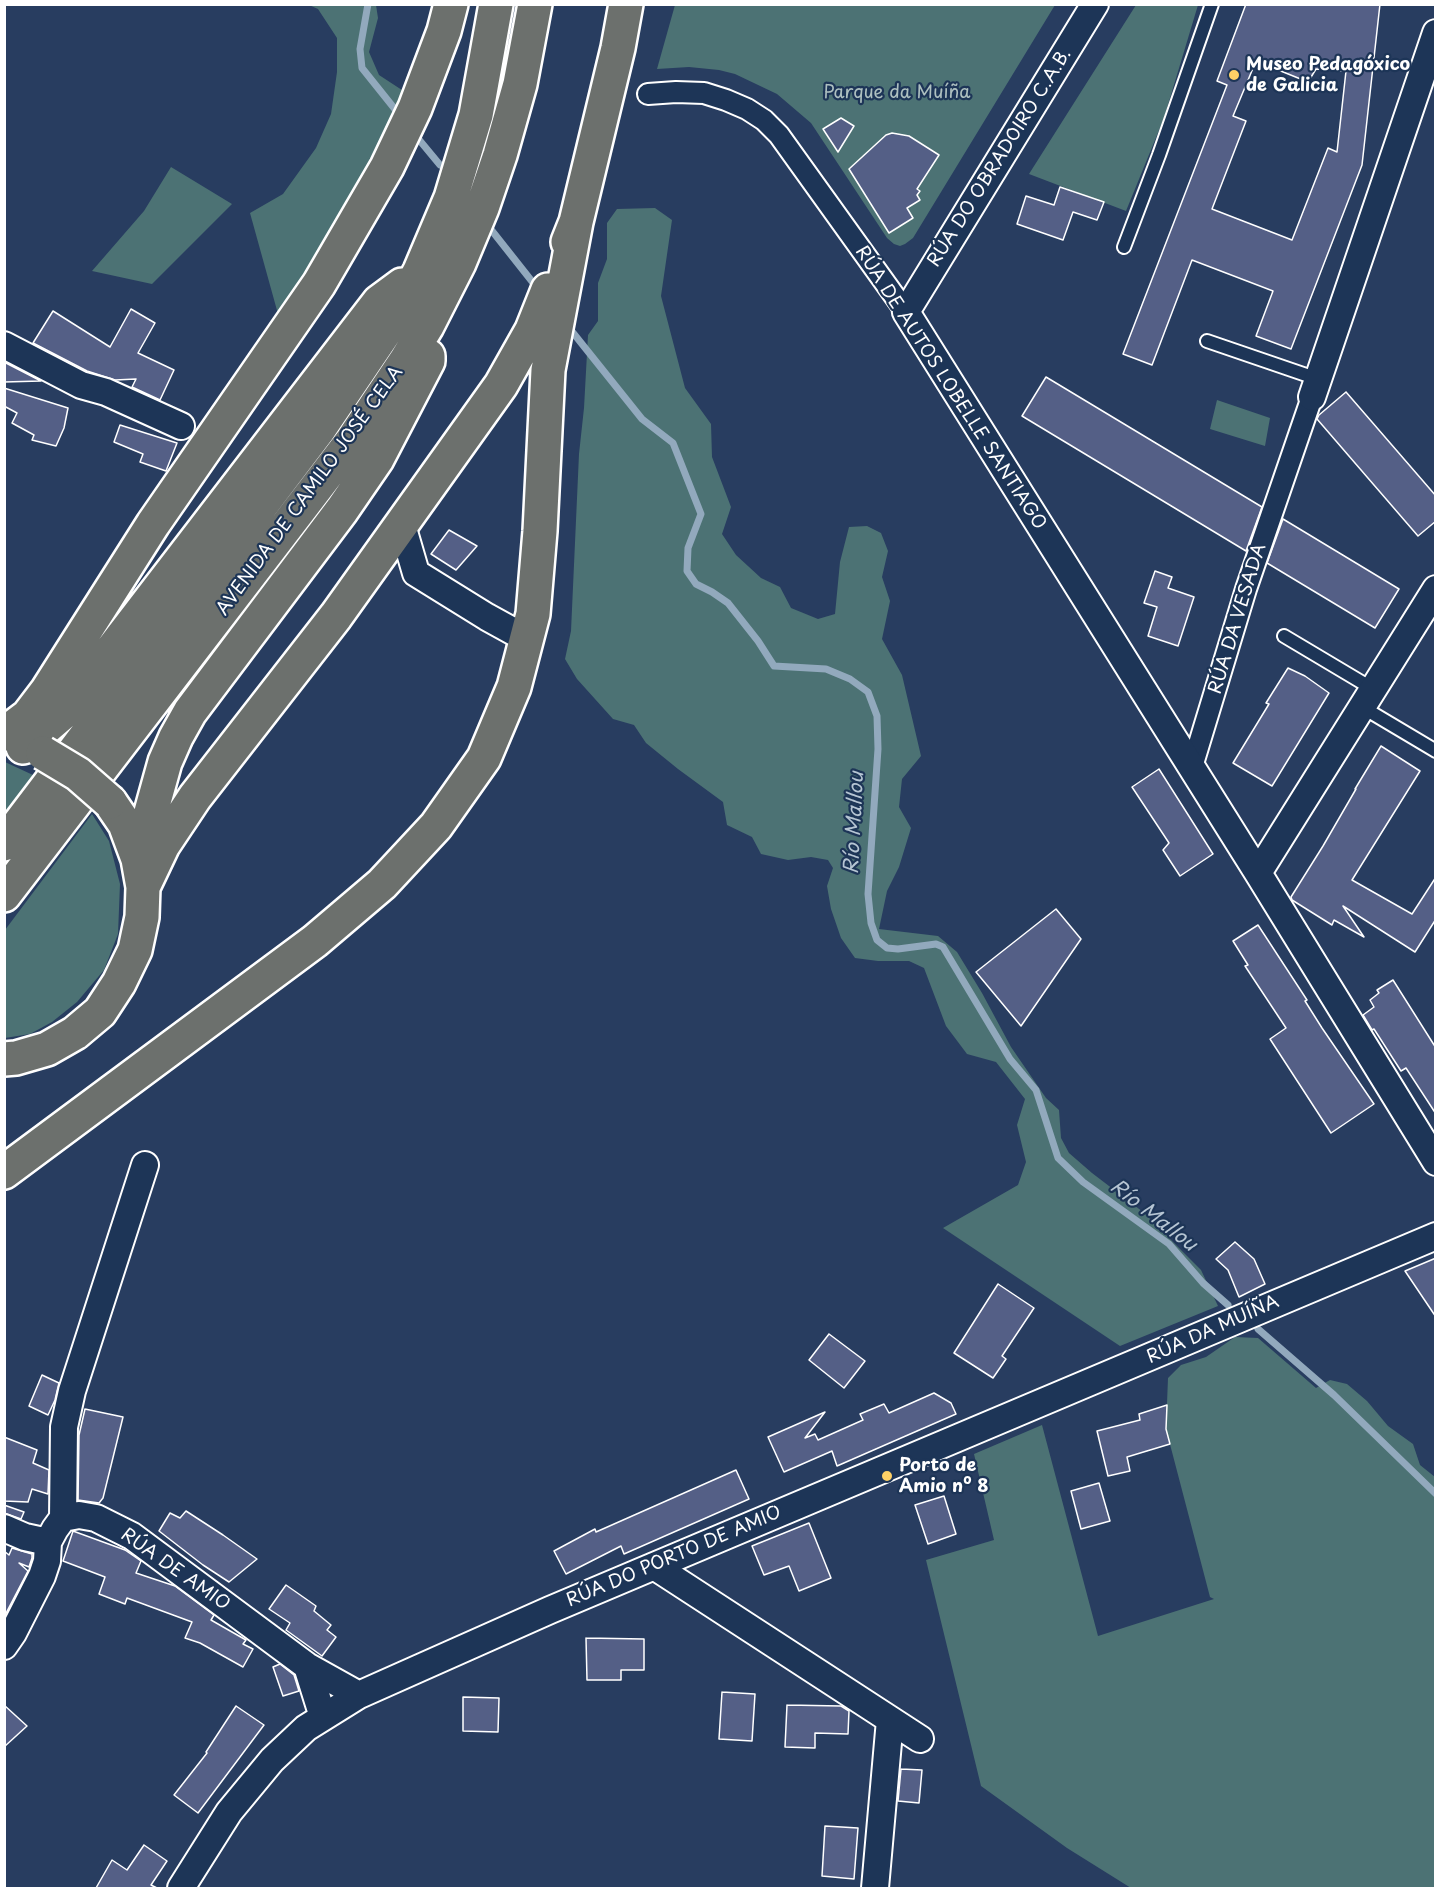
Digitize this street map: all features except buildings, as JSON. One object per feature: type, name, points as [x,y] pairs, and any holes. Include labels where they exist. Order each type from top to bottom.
[{"type":"highway","points":[[19,744],[27,716],[47,691],[153,524],[320,284],[387,168],[415,108],[444,31],[451,4]]},
{"type":"highway","name":"AVENIDA DE CAMILO JOSÉ CELA","points":[[4,844],[319,429],[399,311],[420,271],[451,198],[476,116],[496,4]]},
{"type":"highway","name":"AVENIDA DE CAMILO JOSÉ CELA","points":[[4,896],[352,441],[427,326],[459,263],[482,208],[500,155],[520,84],[536,4]]},
{"type":"highway","points":[[4,1172],[315,941],[382,884],[436,826],[484,758],[514,687],[533,614],[548,370],[576,222],[618,48],[626,4]]},
{"type":"highway","points":[[618,48],[635,4]]},
{"type":"highway","points":[[141,873],[195,797],[336,616],[501,385],[532,330],[576,222]]},
{"type":"highway","points":[[19,744],[65,711],[380,302],[420,271]]},
{"type":"highway","points":[[4,1059],[47,1049],[75,1033],[100,1012],[119,983],[135,950],[142,917],[141,873],[165,762],[176,737],[190,712],[342,510],[377,459],[428,361],[427,326]]},
{"type":"highway","points":[[19,744],[78,774],[110,802],[124,824],[141,873]]},
{"type":"street","name":"RÚA DO OBRADOIRO C.A.B.","points":[[906,312],[1095,4]]},
{"type":"street","name":"RÚA DA VESADA","points":[[1192,767],[1246,589],[1436,33]]},
{"type":"street","name":"RÚA DE AUTOS LOBELLE SANTIAGO","points":[[648,94],[704,93],[737,104],[764,120],[779,135],[906,312],[1192,767]]},
{"type":"street","points":[[4,345],[81,385],[106,392],[182,426]]},
{"type":"street","points":[[402,525],[416,573],[527,639]]},
{"type":"street","points":[[1258,873],[1436,589]]},
{"type":"street","points":[[1192,767],[1436,1162]]},
{"type":"street","points":[[1235,836],[1260,836],[1285,829]]},
{"type":"street","points":[[4,1646],[42,1576],[47,1561],[48,1542],[63,1518],[64,1427],[72,1391],[145,1165]]},
{"type":"street","name":"RÚA DA MUÍÑA","points":[[991,1423],[1436,1236]]},
{"type":"street","name":"RÚA DO PORTO DE AMIO","points":[[181,1888],[229,1812],[272,1760],[306,1728],[359,1695],[550,1610],[991,1423]]},
{"type":"street","name":"RÚA DE AMIO","points":[[63,1518],[79,1515],[96,1518],[132,1536],[307,1666],[359,1695]]},
{"type":"street","points":[[4,1528],[25,1538],[48,1542]]},
{"type":"street","points":[[654,1566],[920,1739]]},
{"type":"street","points":[[307,1666],[323,1717]]},
{"type":"street","points":[[875,1888],[890,1720]]},
{"type":"lane","points":[[1124,247],[1212,4]]},
{"type":"lane","points":[[1207,341],[1315,388]]},
{"type":"lane","points":[[1284,636],[1436,751]]},
{"type":"green space","points":[[309,5],[376,5],[378,18],[369,52],[379,75],[405,92],[330,240],[278,314],[250,213],[283,194],[316,148],[331,114],[337,72],[337,38],[318,9]]},
{"type":"green space","name":"Parque da Muíña","points":[[675,5],[1055,5],[913,238],[900,246],[887,238],[811,123],[777,94],[735,74],[719,70],[689,67],[657,69]]},
{"type":"green space","points":[[1136,5],[1198,5],[1164,118],[1126,211],[1029,174]]},
{"type":"green space","points":[[171,167],[232,204],[152,284],[92,271],[144,211]]},
{"type":"green space","points":[[655,208],[672,220],[661,296],[685,388],[711,424],[712,457],[731,507],[722,534],[736,555],[761,578],[780,587],[791,608],[818,619],[835,614],[840,562],[849,527],[867,526],[881,533],[888,551],[882,577],[890,601],[882,639],[902,675],[921,756],[902,779],[899,807],[911,828],[899,867],[887,891],[879,929],[938,936],[957,952],[1011,1047],[1046,1098],[1059,1110],[1061,1138],[1069,1153],[1143,1212],[1201,1270],[1218,1306],[1120,1346],[943,1228],[1018,1185],[1026,1162],[1017,1125],[1025,1099],[996,1062],[967,1054],[946,1026],[924,968],[909,961],[855,958],[841,938],[831,909],[827,886],[833,868],[828,860],[811,857],[788,860],[761,854],[752,837],[727,825],[723,802],[646,743],[634,725],[613,719],[577,679],[565,659],[571,631],[579,454],[588,335],[598,321],[598,283],[607,259],[607,223],[617,209]]},
{"type":"green space","points":[[1217,400],[1270,418],[1265,446],[1210,429]]},
{"type":"green space","points":[[5,762],[33,775],[5,813]]},
{"type":"green space","points":[[92,814],[109,841],[120,884],[118,934],[104,970],[77,1002],[52,1022],[30,1034],[5,1038],[5,930]]},
{"type":"green space","points":[[1235,1337],[1258,1338],[1316,1388],[1330,1380],[1347,1384],[1367,1401],[1388,1426],[1413,1444],[1420,1465],[1435,1477],[1435,1888],[1131,1888],[1067,1848],[981,1786],[926,1560],[994,1540],[974,1454],[1042,1425],[1098,1636],[1214,1599],[1210,1597],[1166,1429],[1168,1378],[1181,1365],[1206,1357]]},
{"type":"waterway","name":"Río Mallou","points":[[368,4],[360,49],[362,68],[398,113]]},
{"type":"waterway","name":"Río Mallou","points":[[416,136],[440,165]]},
{"type":"waterway","name":"Río Mallou","points":[[489,227],[538,289]]},
{"type":"waterway","name":"Río Mallou","points":[[570,329],[642,419],[673,443],[701,514],[688,548],[687,571],[696,584],[728,603],[758,641],[774,666],[826,669],[850,679],[868,692],[877,716],[878,749],[868,894],[871,923],[877,940],[887,948],[898,949],[936,944],[943,947],[1010,1059],[1036,1090],[1058,1158],[1083,1182],[1169,1244],[1203,1283],[1228,1305]]},
{"type":"waterway","name":"Río Mallou","points":[[1258,1329],[1334,1395],[1436,1494]]},
{"type":"place","name":"Museo Pedagóxico de Galicia","points":[[1234,75]]},
{"type":"place","name":"Porto de Amio nº 8","points":[[887,1476]]}]
